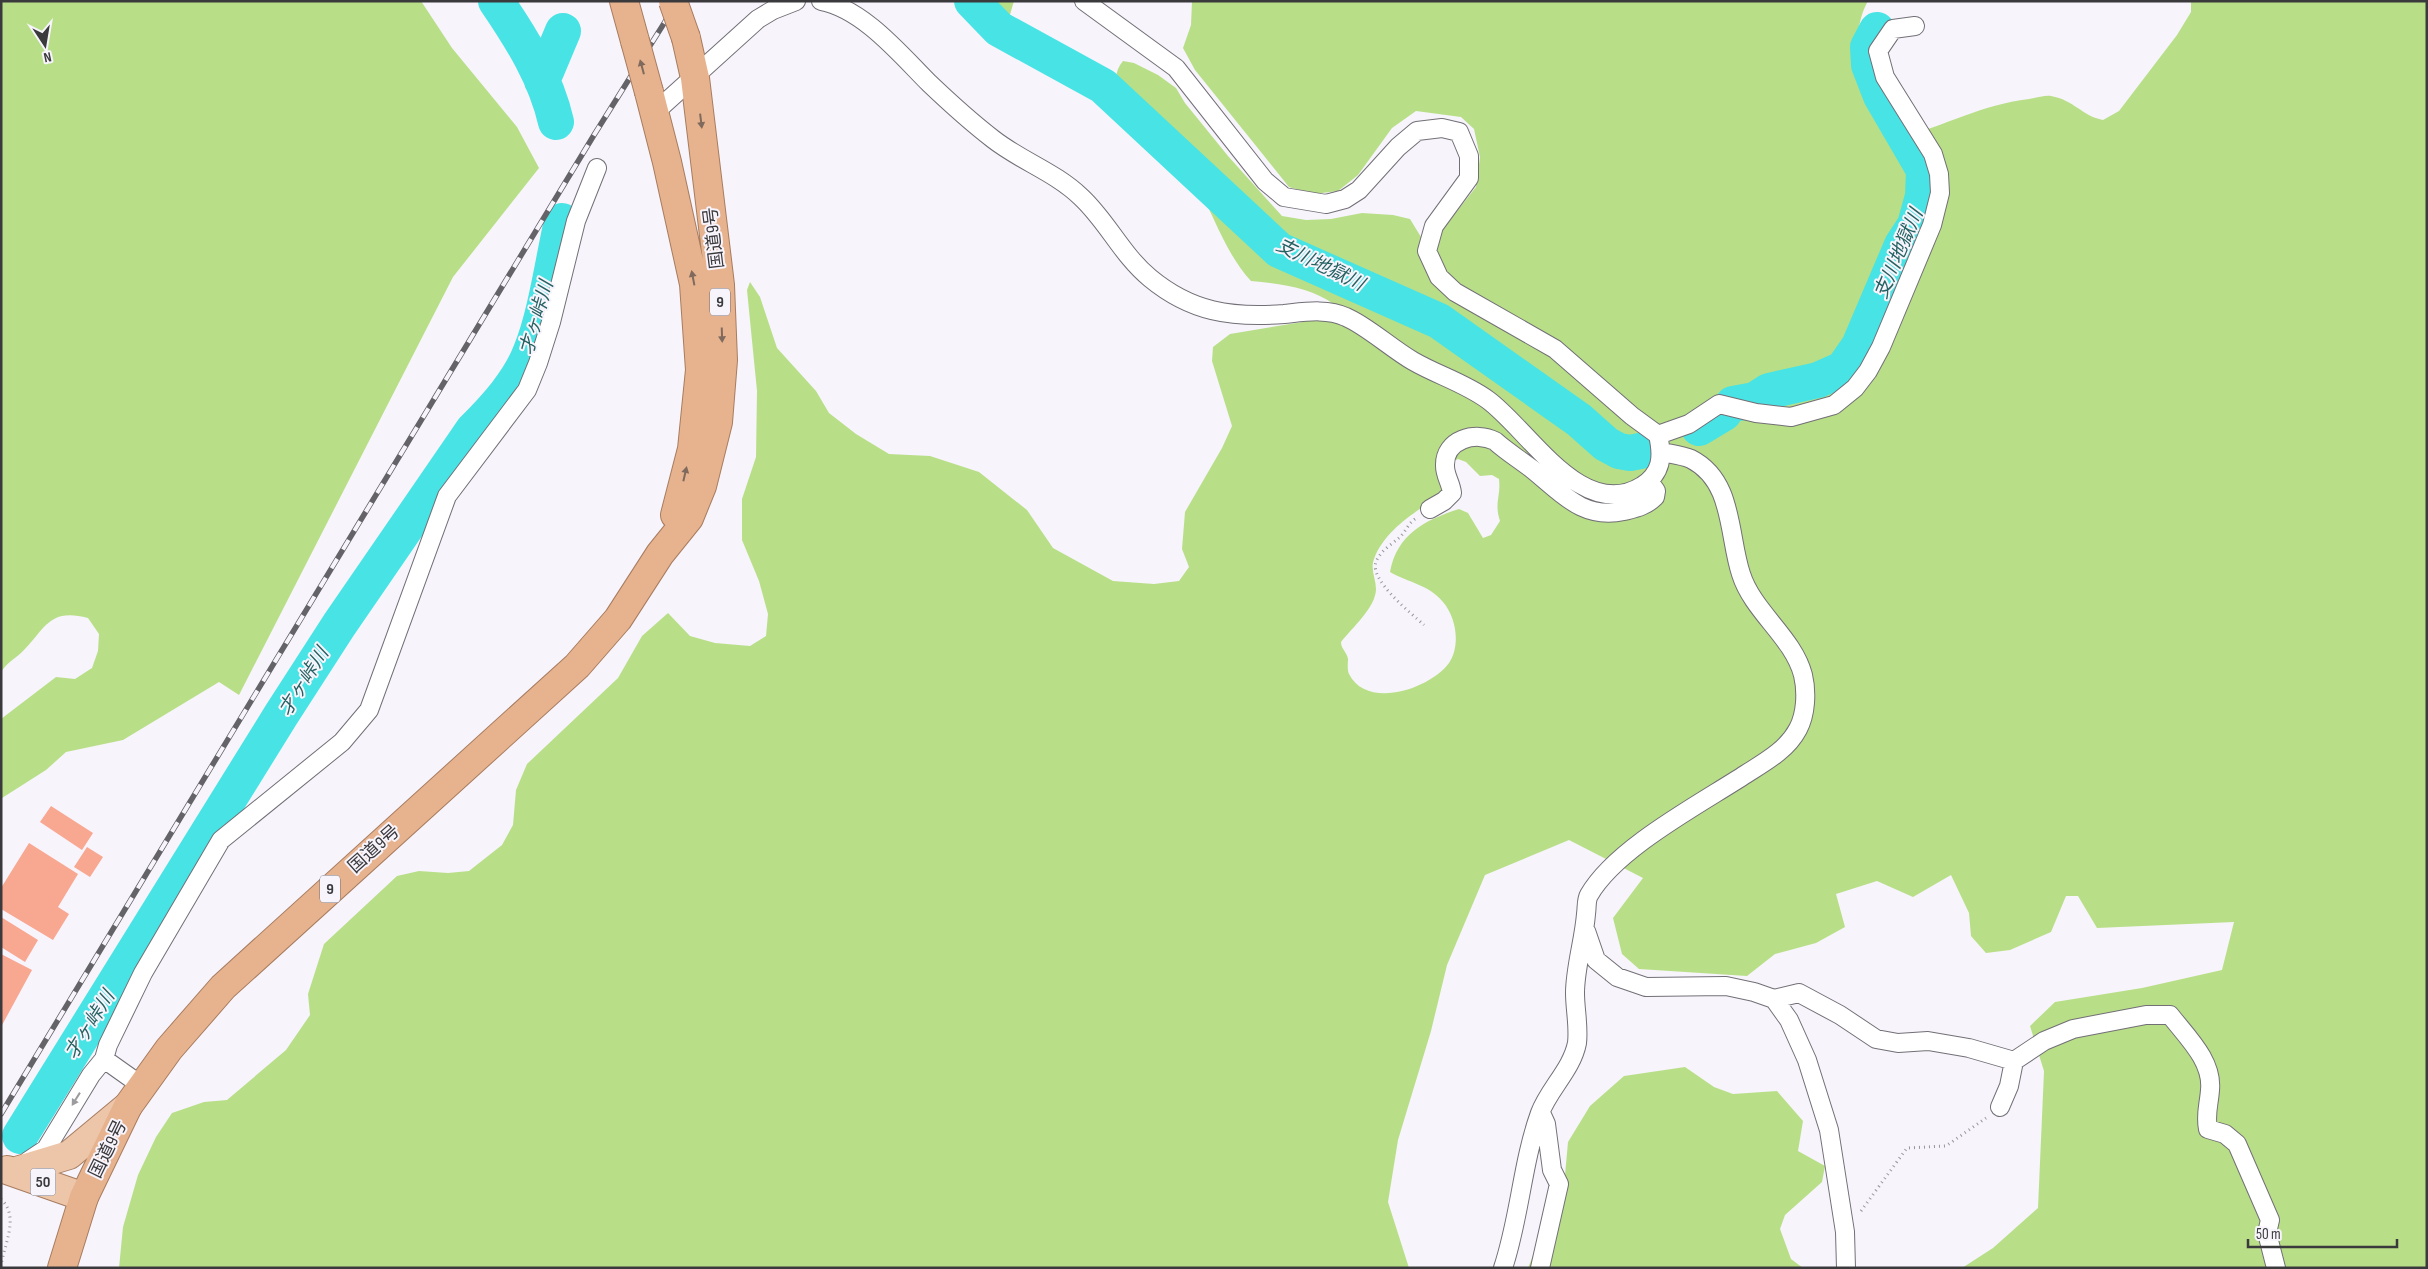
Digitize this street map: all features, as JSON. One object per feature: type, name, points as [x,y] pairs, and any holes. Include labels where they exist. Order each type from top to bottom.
[{"type":"highway","name":"国道9号","points":[[624,1],[652,103],[694,284],[700,370],[692,448],[677,509],[660,554]]},
{"type":"highway","name":"国道9号","points":[[62,1268],[84,1197],[135,1096],[168,1048],[223,987],[577,666],[618,619],[660,554],[689,518],[702,486],[718,422],[723,360],[720,285],[695,78],[686,38],[673,1]]},
{"type":"main road","points":[[7,1170],[69,1155],[135,1096]]},
{"type":"main road","name":"50","points":[[7,1170],[84,1197]]},
{"type":"street","points":[[652,103],[695,78],[758,19],[773,10],[796,1]]},
{"type":"street","points":[[821,1],[841,7],[860,18],[951,104],[996,141],[1063,180],[1084,200],[1135,264],[1162,287],[1179,298],[1212,312],[1229,315],[1251,316],[1319,311],[1346,317],[1413,361],[1489,401],[1558,468],[1588,489],[1603,494],[1626,494],[1649,481],[1656,475],[1660,444],[1719,404],[1756,413],[1791,417],[1810,413],[1834,405],[1855,388],[1868,371],[1881,347],[1932,225],[1940,193],[1939,174],[1933,154],[1885,77],[1878,51],[1894,29],[1915,26]]},
{"type":"street","points":[[1084,1],[1176,68],[1265,182],[1284,197],[1326,204],[1345,199],[1359,190],[1398,147],[1416,131],[1442,128],[1459,132],[1469,156],[1469,178],[1434,226],[1427,251],[1439,277],[1455,292],[1555,349],[1632,416],[1660,444],[1690,459],[1705,470],[1720,488],[1728,508],[1741,575],[1755,602],[1792,652],[1803,675],[1805,708],[1798,730],[1778,753],[1657,830],[1611,868],[1588,896],[1585,929],[1575,990],[1577,1043],[1561,1079],[1540,1112],[1529,1150],[1513,1239],[1503,1268]]},
{"type":"street","points":[[7,1170],[46,1148],[91,1075],[104,1060],[108,1044],[143,973],[221,840],[342,742],[369,710],[447,496],[527,390],[551,322],[576,221],[597,168]]},
{"type":"street","points":[[1430,509],[1444,501],[1452,493],[1445,464],[1450,449],[1455,444],[1475,435],[1486,436],[1495,441],[1581,508],[1595,513],[1616,513],[1648,504],[1655,497],[1656,491],[1649,481]]},
{"type":"street","points":[[1585,929],[1596,960],[1617,977],[1646,987],[1726,986],[1754,992],[1774,999],[1799,992],[1840,1015],[1876,1039],[1898,1043],[1928,1041],[1961,1047],[2014,1061]]},
{"type":"street","points":[[1774,999],[1789,1020],[1807,1060],[1829,1130],[1845,1232],[1846,1268]]},
{"type":"street","points":[[2000,1107],[2010,1086],[2014,1061],[2044,1041],[2073,1029],[2146,1015],[2170,1016],[2207,1064],[2211,1089],[2206,1116],[2208,1129],[2225,1134],[2237,1144],[2270,1220],[2267,1233],[2276,1268]]},
{"type":"street","points":[[104,1060],[135,1096]]},
{"type":"street","points":[[1540,1112],[1546,1124],[1552,1170],[1559,1184],[1540,1268]]},
{"type":"path","points":[[1424,626],[1377,578],[1375,563],[1383,551],[1404,532],[1408,524],[1430,509]]},
{"type":"path","points":[[1845,1232],[1907,1148],[1946,1146],[2000,1107]]},
{"type":"path","points":[[1,1198],[9,1208],[11,1222],[1,1266]]},
{"type":"green space","points":[[1,1],[421,1],[452,48],[517,127],[539,168],[453,277],[239,695],[219,682],[123,740],[66,752],[46,770],[2,798],[1,719],[56,677],[75,679],[92,668],[98,651],[99,634],[88,618],[75,615],[56,618],[42,629],[1,672]]},
{"type":"green space","points":[[978,1],[1014,1],[1009,18],[1002,24],[993,18]]},
{"type":"green space","points":[[1192,1],[1868,1],[1861,17],[1857,39],[1859,70],[1884,122],[1893,133],[1901,138],[1995,106],[2046,96],[2059,98],[2089,115],[2103,120],[2119,111],[2177,35],[2191,12],[2191,1],[2427,1],[2427,1268],[1962,1268],[1993,1248],[2038,1208],[2044,1071],[2030,1026],[2055,1002],[2142,988],[2222,970],[2234,922],[2097,928],[2078,896],[2066,896],[2051,932],[2010,950],[1986,953],[1971,936],[1969,913],[1951,875],[1913,897],[1877,881],[1836,894],[1845,927],[1816,943],[1775,954],[1747,976],[1639,969],[1622,954],[1613,918],[1643,878],[1569,840],[1485,875],[1447,965],[1431,1031],[1398,1140],[1388,1202],[1409,1268],[119,1268],[123,1227],[138,1175],[156,1137],[172,1113],[204,1102],[227,1100],[286,1050],[310,1015],[308,994],[324,944],[397,876],[419,871],[448,873],[469,871],[502,845],[513,825],[516,790],[527,764],[618,678],[642,636],[668,613],[690,636],[715,643],[750,646],[766,636],[768,614],[759,581],[742,540],[742,499],[756,457],[757,391],[747,290],[750,282],[760,297],[777,348],[816,391],[829,413],[856,434],[889,454],[930,456],[979,472],[1027,510],[1053,548],[1113,581],[1154,584],[1179,581],[1189,567],[1182,549],[1185,512],[1222,448],[1232,426],[1212,361],[1213,347],[1230,334],[1302,322],[1320,317],[1335,305],[1305,290],[1251,281],[1228,247],[1197,185],[1180,157],[1161,133],[1130,105],[1122,94],[1117,84],[1117,72],[1123,61],[1134,63],[1158,75],[1176,88],[1185,103],[1228,156],[1282,216],[1306,220],[1331,219],[1362,213],[1393,215],[1410,219],[1421,237],[1424,253],[1476,187],[1480,157],[1474,129],[1461,117],[1416,111],[1392,128],[1358,175],[1338,191],[1314,194],[1289,187],[1195,70],[1183,48],[1191,25]],"holes":[[[1458,459],[1466,462],[1480,476],[1492,475],[1499,479],[1498,515],[1500,521],[1491,535],[1483,538],[1468,513],[1459,509],[1447,513],[1414,530],[1406,538],[1399,548],[1390,572],[1425,587],[1443,602],[1454,623],[1456,640],[1453,656],[1440,672],[1428,681],[1414,687],[1399,692],[1384,693],[1370,691],[1358,685],[1349,674],[1348,659],[1341,642],[1368,610],[1375,596],[1374,559],[1379,548],[1395,529],[1445,491],[1451,463]]]},
{"type":"green space","points":[[1685,1067],[1714,1087],[1733,1094],[1777,1091],[1803,1121],[1798,1151],[1825,1166],[1822,1182],[1785,1215],[1780,1229],[1791,1259],[1803,1268],[1528,1268],[1543,1231],[1563,1197],[1568,1142],[1590,1106],[1624,1076]]},
{"type":"building","points":[[51,806],[93,833],[82,850],[40,822]]},
{"type":"building","points":[[29,843],[78,874],[58,907],[69,914],[53,940],[1,909],[1,888]]},
{"type":"building","points":[[87,847],[103,857],[90,877],[74,867]]},
{"type":"building","points":[[1,917],[38,940],[25,962],[1,947]]},
{"type":"building","points":[[1,954],[32,970],[1,1027]]},
{"type":"waterway","name":"才ヶ峠川","points":[[496,1],[532,59],[546,90],[556,122]]},
{"type":"waterway","name":"支川地獄川","points":[[972,1],[999,29],[1103,86],[1279,250],[1439,321],[1579,420],[1606,444],[1619,451],[1630,453],[1645,450]]},
{"type":"waterway","name":"支川地獄川","points":[[1733,404],[1755,400],[1769,391],[1818,380],[1843,369],[1859,346],[1902,245],[1915,225],[1923,196],[1924,170],[1881,96],[1869,65],[1868,47],[1877,30]]},
{"type":"waterway","name":"支川地獄川","points":[[542,81],[563,31]]},
{"type":"waterway","name":"才ヶ峠川","points":[[20,1136],[281,715],[339,625],[473,430],[498,403],[520,373],[531,351],[541,321],[562,221]]},
{"type":"waterway","name":"支川地獄川","points":[[1699,428],[1724,413]]},
{"type":"railway","points":[[1,1114],[594,135],[678,1]]}]
